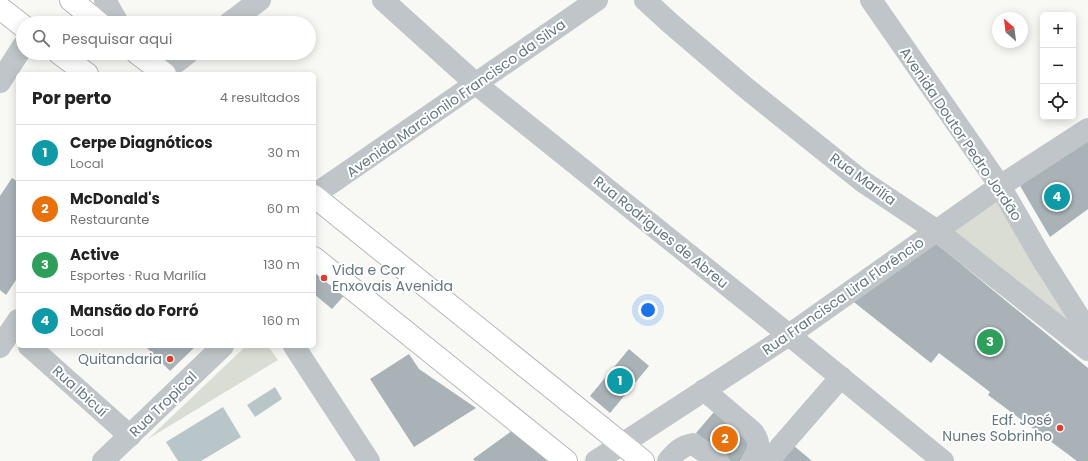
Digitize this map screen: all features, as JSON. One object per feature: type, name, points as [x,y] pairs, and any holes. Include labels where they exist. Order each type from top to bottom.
[{"type":"main road","points":[[71,0],[90,16]]},
{"type":"main road","points":[[0,8],[16,21]]},
{"type":"main road","points":[[67,60],[83,72]]},
{"type":"main road","points":[[146,60],[162,72]]},
{"type":"main road","points":[[316,198],[643,461]]},
{"type":"main road","points":[[316,260],[566,461]]},
{"type":"street","points":[[105,0],[114,16]]},
{"type":"street","points":[[238,16],[260,0]]},
{"type":"street","name":"Rua Rodrigues de Abreu","points":[[383,0],[476,84],[789,335],[943,461]]},
{"type":"street","name":"Avenida Marcionilo Francisco da Silva","points":[[316,195],[597,0]]},
{"type":"street","name":"Rua Marilía","points":[[645,0],[746,88],[862,181],[937,230],[1088,350]]},
{"type":"street","name":"Avenida Doutor Pedro Jordão","points":[[871,0],[1000,186],[1041,257],[1088,330]]},
{"type":"street","points":[[0,82],[16,57]]},
{"type":"street","points":[[164,72],[179,60]]},
{"type":"street","name":"Rua Francisca Lira Florêncio","points":[[596,461],[789,335],[1000,186],[1088,129]]},
{"type":"street","name":"Rua Ibicuí","points":[[31,348],[130,436]]},
{"type":"street","name":"Rua Tropical","points":[[103,461],[221,348]]},
{"type":"street","points":[[295,348],[369,461]]},
{"type":"street","points":[[768,461],[841,377]]},
{"type":"street","points":[[704,390],[753,432],[758,439],[760,445],[752,461]]},
{"type":"street","points":[[668,461],[678,450],[685,446],[694,444],[718,461]]},
{"type":"shaded area","points":[[999,191],[1086,340],[940,230]]},
{"type":"shaded area","points":[[244,348],[269,348],[278,360],[148,439]]},
{"type":"shaded area","points":[[275,387],[282,399],[255,417],[247,405]]},
{"type":"shaded area","points":[[223,407],[241,437],[201,461],[178,461],[166,442]]},
{"type":"building","points":[[1088,137],[1088,209],[1050,237],[1019,184]]},
{"type":"building","points":[[12,178],[16,181],[16,280],[6,295],[0,290],[0,196]]},
{"type":"building","points":[[933,241],[1088,368],[1088,461],[1077,461],[988,395],[990,392],[939,353],[931,363],[850,299]]},
{"type":"building","name":"Vida e Cor Enxovais Avenida","points":[[316,267],[349,290],[332,309],[316,296]]},
{"type":"building","name":"Quitandaria","points":[[147,348],[194,348],[170,371]]},
{"type":"building","points":[[629,349],[649,366],[610,413],[590,396]]},
{"type":"building","points":[[409,354],[419,369],[476,408],[414,447],[370,379]]},
{"type":"building","points":[[714,412],[754,444],[740,461],[730,461],[696,433]]},
{"type":"building","points":[[513,430],[551,461],[475,461],[473,459]]},
{"type":"building","points":[[794,446],[812,461],[782,461]]},
{"type":"place","name":"Mansão do Forró","points":[[1057,197]]},
{"type":"place","name":"Vida e Cor Enxovais Avenida","points":[[324,278]]},
{"type":"place","name":"Active","points":[[990,342]]},
{"type":"place","name":"Quitandaria","points":[[170,359]]},
{"type":"place","name":"Cerpe Diagnóticos","points":[[620,381]]},
{"type":"place","name":"Edf. José Nunes Sobrinho","points":[[1060,428]]},
{"type":"place","name":"McDonald's","points":[[725,439]]}]
